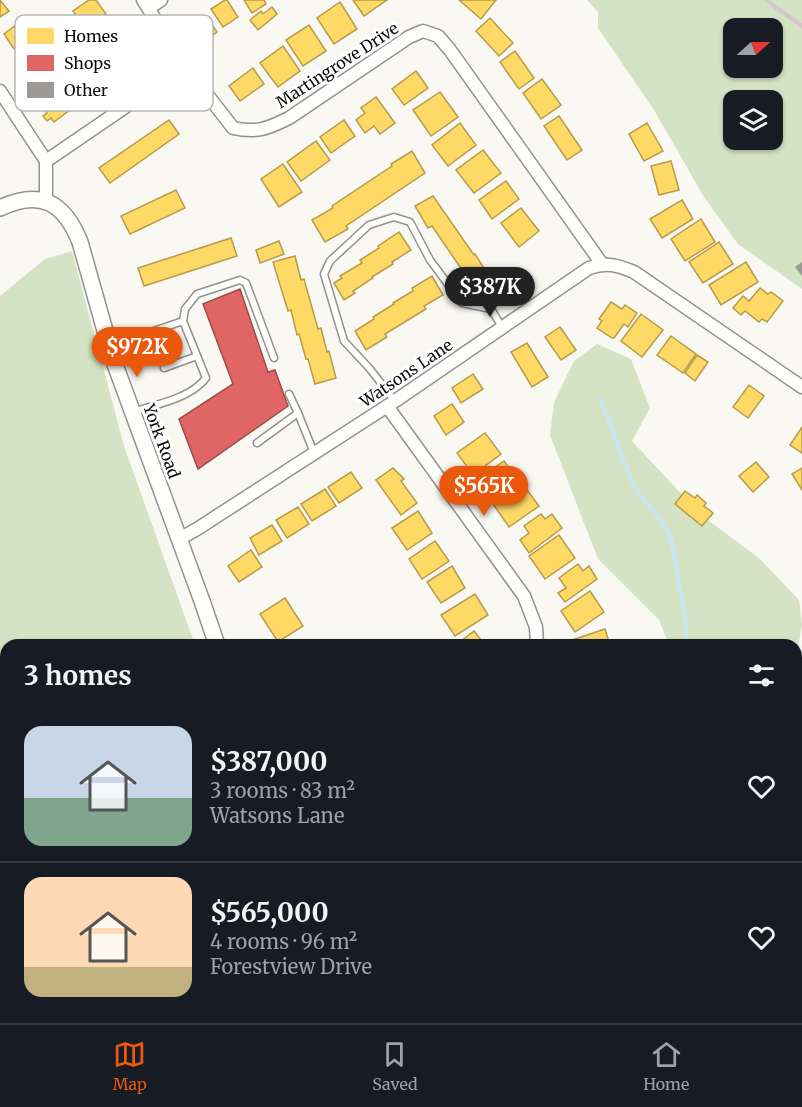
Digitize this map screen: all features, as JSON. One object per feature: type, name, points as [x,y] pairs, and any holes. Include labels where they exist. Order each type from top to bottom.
[{"type":"street","points":[[146,4],[161,0]]},
{"type":"street","name":"Martingrove Drive","points":[[213,102],[233,128],[249,131],[268,129],[289,118],[409,37],[423,31],[438,36],[602,264]]},
{"type":"street","points":[[0,91],[46,161],[46,201],[16,200],[0,208]]},
{"type":"street","points":[[46,161],[119,111]]},
{"type":"street","name":"York Road","points":[[46,201],[58,207],[75,228],[132,412],[215,639]]},
{"type":"street","points":[[602,264],[615,264],[634,272],[802,387]]},
{"type":"street","name":"Watsons Lane","points":[[179,538],[197,529],[391,403],[589,268],[602,264]]},
{"type":"street","points":[[391,403],[524,596],[536,627],[537,639]]},
{"type":"lane","points":[[391,403],[370,369],[344,341],[324,274],[330,261],[369,225],[394,217],[410,222],[430,260],[462,303],[491,309],[502,328]]},
{"type":"lane","points":[[132,412],[182,396],[206,378],[183,321],[185,309],[197,294],[240,280],[246,283],[274,358]]},
{"type":"lane","points":[[110,346],[183,321]]},
{"type":"lane","points":[[164,368],[197,356]]},
{"type":"lane","points":[[289,394],[314,453]]},
{"type":"lane","points":[[257,443],[297,412]]},
{"type":"green space","points":[[587,0],[802,0],[802,289],[738,244],[704,197],[654,110],[598,28],[598,12]]},
{"type":"green space","points":[[72,251],[124,446],[193,639],[0,639],[0,296],[45,259]]},
{"type":"green space","points":[[597,344],[631,359],[650,408],[632,441],[701,515],[759,558],[799,600],[802,625],[800,639],[667,639],[659,620],[598,559],[550,435],[554,402],[574,361]]},
{"type":"building: Homes","points":[[0,0],[9,11],[0,17]]},
{"type":"building: Homes","points":[[89,0],[96,0],[106,14],[76,15],[73,11]]},
{"type":"building: Homes","points":[[225,0],[238,17],[223,27],[211,9]]},
{"type":"building: Homes","points":[[244,0],[264,0],[266,4],[252,13]]},
{"type":"building: Homes","points":[[353,0],[387,0],[364,16]]},
{"type":"building: Homes","points":[[459,0],[496,0],[481,19]]},
{"type":"building: Homes","points":[[340,2],[357,29],[334,44],[317,18]]},
{"type":"building: Homes","points":[[272,7],[277,14],[258,30],[250,20],[261,11],[263,14]]},
{"type":"building: Homes","points":[[490,18],[513,43],[499,56],[476,31]]},
{"type":"building: Homes","points":[[309,25],[326,51],[303,66],[286,40]]},
{"type":"building: Homes","points":[[15,26],[15,48],[14,49],[4,34]]},
{"type":"building: Homes","points":[[283,46],[300,71],[278,87],[260,63]]},
{"type":"building: Homes","points":[[515,51],[534,78],[519,89],[500,62]]},
{"type":"building: Homes","points":[[253,68],[264,84],[240,101],[229,86]]},
{"type":"building: Homes","points":[[416,71],[428,88],[404,105],[392,89]]},
{"type":"building: Homes","points":[[542,79],[561,105],[541,119],[523,93]]},
{"type":"building: Homes","points":[[440,92],[458,117],[431,136],[413,110]]},
{"type":"building: Homes","points":[[376,97],[395,123],[380,134],[374,126],[365,133],[356,120],[365,113],[361,108]]},
{"type":"building: Homes","points":[[45,111],[68,111],[54,122],[51,118],[47,121],[43,116],[47,113]]},
{"type":"building: Homes","points":[[559,116],[582,150],[567,160],[544,126]]},
{"type":"building: Homes","points":[[169,120],[179,134],[110,183],[99,168]]},
{"type":"building: Homes","points":[[344,120],[355,136],[331,153],[320,137]]},
{"type":"building: Homes","points":[[460,123],[476,145],[448,166],[432,145]]},
{"type":"building: Homes","points":[[647,123],[663,151],[644,161],[629,134]]},
{"type":"building: Homes","points":[[316,141],[330,160],[301,181],[287,162]]},
{"type":"building: Homes","points":[[483,150],[501,173],[474,193],[456,170]]},
{"type":"building: Homes","points":[[412,151],[425,173],[346,226],[348,229],[325,242],[312,220],[333,208],[332,206]]},
{"type":"building: Homes","points":[[671,161],[679,190],[659,195],[651,166]]},
{"type":"building: Homes","points":[[283,164],[302,192],[279,207],[261,179]]},
{"type":"building: Homes","points":[[506,181],[519,199],[492,219],[479,200]]},
{"type":"building: Homes","points":[[176,190],[185,208],[130,234],[121,216]]},
{"type":"building: Homes","points":[[433,196],[489,276],[473,286],[432,226],[428,228],[415,206]]},
{"type":"building: Homes","points":[[682,200],[693,219],[662,238],[650,219]]},
{"type":"building: Homes","points":[[521,208],[539,231],[519,247],[501,223]]},
{"type":"building: Homes","points":[[701,219],[715,242],[685,261],[671,239]]},
{"type":"building: Homes","points":[[399,232],[411,250],[353,291],[355,293],[344,300],[334,283],[342,278],[340,276],[362,263],[360,260]]},
{"type":"building: Homes","points":[[231,238],[237,256],[144,286],[138,268]]},
{"type":"building: Homes","points":[[279,241],[284,254],[260,263],[256,250]]},
{"type":"building: Homes","points":[[719,242],[733,264],[703,283],[689,262]]},
{"type":"building: Homes","points":[[295,256],[318,329],[321,328],[327,352],[329,351],[336,378],[315,384],[273,262]]},
{"type":"building: Homes","points":[[746,262],[758,282],[721,305],[709,285]]},
{"type":"building: Homes","points":[[432,276],[443,295],[424,306],[426,309],[385,334],[387,337],[366,350],[355,331],[413,291],[412,288]]},
{"type":"building: Homes","points":[[760,288],[768,294],[771,292],[783,301],[767,322],[762,319],[759,322],[745,311],[741,315],[733,308],[743,296],[749,301]]},
{"type":"building: Homes","points":[[611,302],[622,309],[625,305],[637,313],[628,327],[624,324],[614,338],[597,328],[602,321],[599,319]]},
{"type":"building: Homes","points":[[641,314],[663,330],[642,357],[621,341]]},
{"type":"building: Homes","points":[[560,327],[576,350],[561,360],[545,337]]},
{"type":"building: Homes","points":[[671,336],[696,354],[683,373],[657,355]]},
{"type":"building: Homes","points":[[527,343],[548,377],[532,387],[511,352]]},
{"type":"building: Homes","points":[[697,355],[708,362],[695,381],[685,373]]},
{"type":"building: Homes","points":[[473,374],[483,389],[461,403],[452,388]]},
{"type":"building: Homes","points":[[749,385],[764,396],[748,418],[733,407]]},
{"type":"building: Homes","points":[[452,404],[464,422],[446,435],[434,416]]},
{"type":"building: Homes","points":[[802,427],[802,453],[790,445]]},
{"type":"building: Homes","points":[[485,433],[501,454],[473,475],[457,453]]},
{"type":"building: Homes","points":[[504,461],[519,482],[490,502],[476,481]]},
{"type":"building: Homes","points":[[756,462],[769,477],[753,492],[739,476]]},
{"type":"building: Homes","points":[[393,468],[404,479],[401,481],[417,503],[401,515],[376,480]]},
{"type":"building: Homes","points":[[802,468],[802,490],[792,474]]},
{"type":"building: Homes","points":[[351,472],[362,488],[339,503],[328,487]]},
{"type":"building: Homes","points":[[522,483],[539,506],[509,527],[493,504]]},
{"type":"building: Homes","points":[[325,489],[336,506],[312,521],[301,504]]},
{"type":"building: Homes","points":[[685,491],[695,498],[697,495],[706,503],[704,506],[713,513],[702,526],[675,504]]},
{"type":"building: Homes","points":[[298,507],[309,524],[287,538],[276,520]]},
{"type":"building: Homes","points":[[418,511],[432,533],[407,550],[392,528]]},
{"type":"building: Homes","points":[[541,514],[545,519],[552,514],[562,528],[529,553],[520,540],[529,533],[524,526]]},
{"type":"building: Homes","points":[[272,525],[282,541],[259,555],[250,538]]},
{"type":"building: Homes","points":[[559,535],[575,558],[545,579],[529,556]]},
{"type":"building: Homes","points":[[435,541],[449,561],[422,579],[409,559]]},
{"type":"building: Homes","points":[[251,550],[262,567],[239,582],[228,566]]},
{"type":"building: Homes","points":[[578,564],[583,571],[589,566],[597,579],[565,602],[558,593],[566,588],[559,578]]},
{"type":"building: Homes","points":[[452,566],[465,588],[441,603],[427,582]]},
{"type":"building: Homes","points":[[590,591],[604,612],[575,632],[561,611]]},
{"type":"building: Homes","points":[[475,594],[488,615],[455,636],[441,615]]},
{"type":"building: Homes","points":[[285,598],[303,626],[283,639],[276,639],[260,614]]},
{"type":"building: Homes","points":[[605,629],[608,639],[575,639]]},
{"type":"building: Homes","points":[[474,631],[480,639],[464,639]]},
{"type":"building: Shops","points":[[240,289],[268,372],[275,370],[288,406],[198,469],[179,419],[233,384],[203,304]]},
{"type":"building: Other","points":[[802,262],[802,276],[795,267]]},
{"type":"waterway","points":[[600,398],[634,487],[670,533],[685,617],[687,639]]},
{"type":"railway","points":[[766,0],[802,26]]}]
